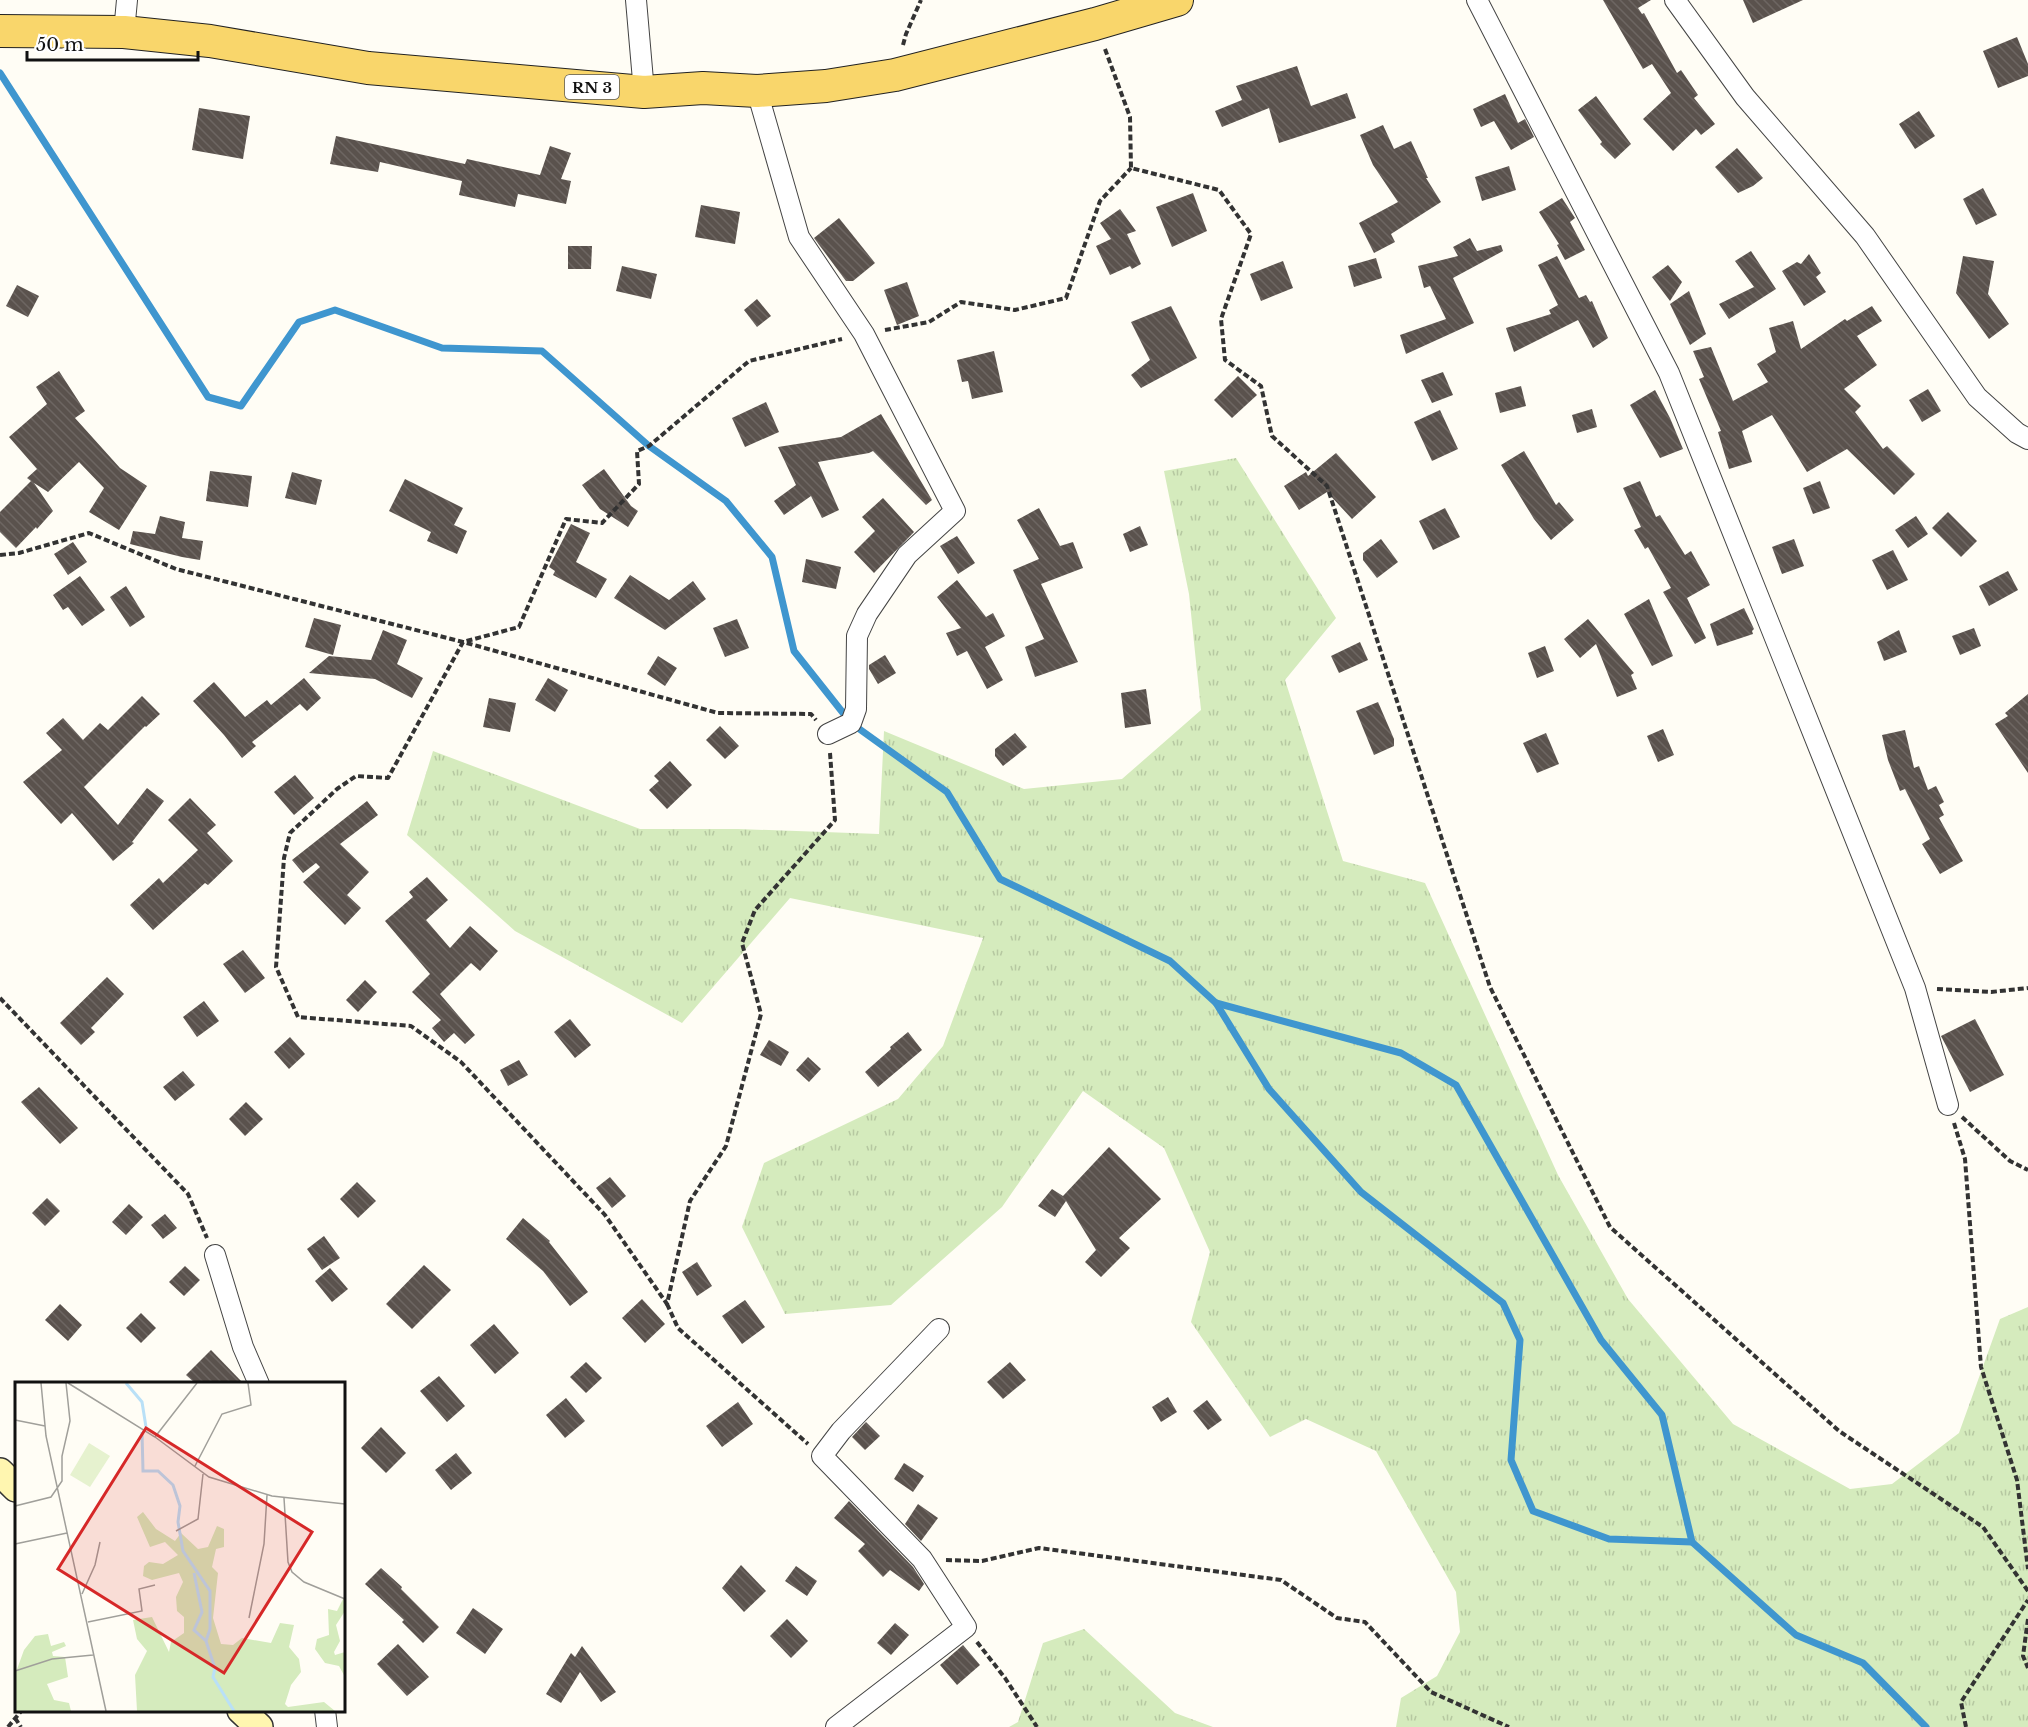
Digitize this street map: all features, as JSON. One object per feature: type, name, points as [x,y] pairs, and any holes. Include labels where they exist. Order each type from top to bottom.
[{"type":"main road","name":"RN 3","points":[[0,31],[124,32],[210,41],[368,68],[644,92],[704,88],[757,91],[826,86],[895,75],[1095,24],[1177,0]]},
{"type":"main road","points":[[0,1472],[15,1487]]},
{"type":"main road","points":[[244,1712],[259,1727]]},
{"type":"street","points":[[124,32],[127,0]]},
{"type":"street","points":[[636,0],[644,92]]},
{"type":"street","points":[[1477,0],[1669,373],[1915,988],[1948,1105]]},
{"type":"street","points":[[1675,0],[1744,97],[1864,236],[1977,397],[2017,433],[2028,439]]},
{"type":"street","points":[[757,91],[799,237],[864,334],[955,511],[907,555],[867,614],[857,636],[856,709],[851,723],[828,734]]},
{"type":"street","points":[[215,1255],[243,1347],[259,1382]]},
{"type":"street","points":[[836,1727],[966,1627],[922,1559],[822,1456],[841,1431],[939,1329]]},
{"type":"street","points":[[325,1712],[327,1727]]},
{"type":"path","points":[[895,75],[906,34],[921,0]]},
{"type":"path","points":[[822,1456],[678,1328],[667,1304],[605,1215],[461,1062],[411,1026],[298,1017],[276,968],[284,858],[290,833],[337,789],[356,776],[388,778],[463,642],[519,627],[566,519],[602,522],[639,484],[637,451],[649,446],[749,361],[864,334],[928,322],[961,302],[1015,310],[1066,298],[1100,201],[1131,168],[1130,117],[1095,24]]},
{"type":"path","points":[[1131,168],[1219,190],[1251,234],[1221,319],[1225,360],[1261,386],[1272,436],[1327,486],[1490,987],[1610,1227],[1839,1431],[1983,1527],[2028,1591]]},
{"type":"path","points":[[0,555],[19,554],[89,533],[176,569],[463,642],[718,712],[811,714],[828,734],[835,820],[755,910],[742,943],[761,1014],[726,1146],[690,1200],[667,1304]]},
{"type":"path","points":[[1915,988],[1991,992],[2028,988]]},
{"type":"path","points":[[0,998],[188,1194],[215,1255]]},
{"type":"path","points":[[1948,1105],[2010,1161],[2028,1170]]},
{"type":"path","points":[[1948,1105],[1965,1159],[1981,1367],[2017,1480],[2028,1569]]},
{"type":"path","points":[[922,1559],[982,1561],[1039,1548],[1281,1580],[1337,1618],[1365,1622],[1431,1692],[1509,1727]]},
{"type":"path","points":[[1966,1727],[1960,1702],[2028,1600]]},
{"type":"path","points":[[2028,1619],[2023,1656],[2028,1668]]},
{"type":"path","points":[[966,1627],[1005,1678],[1036,1727]]},
{"type":"path","points":[[8,1727],[20,1712]]},
{"type":"path","points":[[15,1719],[21,1727]]},
{"type":"green space","points":[[1236,458],[1336,618],[1285,680],[1343,861],[1425,883],[1558,1175],[1628,1299],[1733,1424],[1850,1489],[1892,1484],[1959,1433],[2000,1319],[2028,1307],[2028,1727],[1396,1727],[1401,1698],[1437,1676],[1460,1632],[1456,1592],[1376,1451],[1306,1419],[1270,1437],[1191,1322],[1210,1252],[1164,1148],[1083,1091],[1002,1207],[891,1305],[785,1314],[742,1227],[764,1163],[898,1099],[943,1046],[983,938],[790,898],[682,1023],[515,931],[407,835],[433,751],[640,829],[738,829],[879,834],[884,731],[1024,789],[1122,779],[1201,710],[1189,594],[1164,471]]},
{"type":"green space","points":[[1084,1629],[1175,1713],[1213,1727],[1009,1727],[1018,1722],[1043,1643]]},
{"type":"building","points":[[1603,0],[1651,0],[1638,8],[1642,14],[1644,13],[1677,73],[1681,70],[1698,95],[1694,98],[1715,124],[1701,135],[1696,129],[1673,151],[1643,119],[1671,93],[1652,64],[1643,69]]},
{"type":"building","points":[[1743,0],[1803,0],[1753,23]]},
{"type":"building","points":[[2017,37],[2028,64],[2028,76],[1998,88],[1983,51]]},
{"type":"building","points":[[1297,66],[1311,106],[1347,93],[1356,118],[1279,143],[1269,108],[1222,127],[1215,111],[1242,100],[1236,86]]},
{"type":"building","points":[[1505,94],[1518,123],[1525,119],[1534,137],[1511,150],[1494,121],[1481,127],[1473,109]]},
{"type":"building","points":[[1596,96],[1631,144],[1615,159],[1600,144],[1602,142],[1578,110]]},
{"type":"building","points":[[199,108],[250,116],[243,159],[192,150]]},
{"type":"building","points":[[1919,111],[1935,136],[1915,149],[1899,124]]},
{"type":"building","points":[[1383,125],[1394,149],[1411,141],[1428,178],[1426,178],[1441,202],[1391,234],[1395,242],[1374,253],[1359,223],[1398,202],[1373,165],[1360,135]]},
{"type":"building","points":[[336,136],[465,164],[467,159],[540,175],[550,146],[571,153],[561,179],[571,181],[566,204],[518,194],[515,207],[459,195],[462,181],[380,162],[378,172],[330,164]]},
{"type":"building","points":[[1737,148],[1763,178],[1738,193],[1715,167]]},
{"type":"building","points":[[1509,166],[1516,190],[1482,201],[1475,177]]},
{"type":"building","points":[[1983,188],[1997,215],[1976,225],[1963,199]]},
{"type":"building","points":[[1193,193],[1207,231],[1172,247],[1156,207]]},
{"type":"building","points":[[1562,198],[1575,218],[1570,222],[1585,250],[1565,260],[1557,245],[1559,244],[1539,212]]},
{"type":"building","points":[[701,205],[740,212],[735,244],[695,237]]},
{"type":"building","points":[[1120,209],[1136,231],[1127,234],[1141,264],[1110,275],[1096,246],[1111,239],[1100,223]]},
{"type":"building","points":[[839,218],[875,263],[853,281],[846,281],[814,238]]},
{"type":"building","points":[[1470,238],[1477,251],[1501,245],[1503,251],[1453,278],[1474,323],[1406,354],[1400,335],[1446,319],[1430,286],[1424,288],[1418,266],[1458,256],[1453,247]]},
{"type":"building","points":[[568,246],[592,246],[591,269],[568,269]]},
{"type":"building","points":[[1751,251],[1776,289],[1729,319],[1719,304],[1754,287],[1735,261]]},
{"type":"building","points":[[1809,254],[1821,273],[1816,277],[1826,292],[1804,306],[1782,271],[1797,262],[1801,264]]},
{"type":"building","points":[[1557,256],[1579,298],[1586,295],[1590,302],[1592,301],[1608,338],[1593,348],[1578,320],[1514,352],[1506,328],[1551,314],[1549,310],[1558,305],[1538,265]]},
{"type":"building","points":[[1963,256],[1994,261],[1988,294],[2009,324],[1989,339],[1956,293]]},
{"type":"building","points":[[1376,258],[1382,278],[1354,287],[1348,266]]},
{"type":"building","points":[[1283,261],[1293,288],[1261,301],[1250,274]]},
{"type":"building","points":[[1668,265],[1682,282],[1670,301],[1652,277]]},
{"type":"building","points":[[622,266],[657,274],[651,299],[616,291]]},
{"type":"building","points":[[907,282],[919,316],[897,325],[884,290]]},
{"type":"building","points":[[17,285],[39,296],[28,317],[6,306]]},
{"type":"building","points":[[1689,291],[1706,334],[1690,345],[1670,304]]},
{"type":"building","points":[[757,299],[771,316],[757,327],[744,310]]},
{"type":"building","points":[[1171,306],[1197,358],[1141,388],[1131,375],[1150,360],[1131,322]]},
{"type":"building","points":[[1872,306],[1882,321],[1857,336],[1877,365],[1844,389],[1861,406],[1855,412],[1883,449],[1887,446],[1915,474],[1894,495],[1847,449],[1807,472],[1772,415],[1742,431],[1752,462],[1729,469],[1718,432],[1721,431],[1699,379],[1704,377],[1693,351],[1711,347],[1733,401],[1768,382],[1757,364],[1776,352],[1769,328],[1793,321],[1801,349],[1845,319],[1847,321]]},
{"type":"building","points":[[994,351],[1003,392],[972,399],[968,381],[962,382],[957,360]]},
{"type":"building","points":[[59,371],[85,411],[75,418],[120,468],[147,486],[119,530],[89,512],[104,488],[79,462],[48,492],[34,483],[53,511],[16,548],[0,532],[0,512],[31,481],[27,478],[37,469],[9,437],[47,404],[36,387]]},
{"type":"building","points":[[1443,372],[1453,395],[1432,403],[1421,380]]},
{"type":"building","points":[[1238,376],[1257,395],[1232,418],[1214,400]]},
{"type":"building","points":[[1521,386],[1526,406],[1500,413],[1495,393]]},
{"type":"building","points":[[1928,389],[1941,411],[1922,422],[1909,400]]},
{"type":"building","points":[[1655,390],[1683,449],[1660,458],[1630,405]]},
{"type":"building","points":[[766,402],[779,432],[745,447],[732,418]]},
{"type":"building","points":[[1592,409],[1597,427],[1577,433],[1572,415]]},
{"type":"building","points":[[1440,410],[1458,449],[1432,461],[1414,422]]},
{"type":"building","points":[[881,414],[932,500],[926,505],[873,451],[818,462],[839,510],[822,518],[811,496],[784,515],[774,501],[796,485],[778,447],[841,437]]},
{"type":"building","points":[[1524,451],[1556,505],[1559,502],[1574,520],[1551,540],[1534,519],[1501,465]]},
{"type":"building","points":[[1336,453],[1376,497],[1352,519],[1327,492],[1299,510],[1284,486],[1306,472],[1308,476]]},
{"type":"building","points":[[604,469],[631,506],[638,511],[628,527],[600,509],[582,485]]},
{"type":"building","points":[[210,471],[252,476],[248,507],[206,501]]},
{"type":"building","points":[[292,472],[322,480],[316,505],[285,498]]},
{"type":"building","points":[[405,479],[463,508],[454,525],[467,531],[457,554],[427,541],[431,532],[389,511]]},
{"type":"building","points":[[1640,481],[1656,517],[1660,515],[1685,555],[1691,551],[1710,585],[1687,598],[1706,638],[1695,644],[1663,592],[1671,588],[1648,547],[1645,549],[1634,530],[1641,527],[1623,488]]},
{"type":"building","points":[[1820,481],[1830,508],[1813,514],[1803,488]]},
{"type":"building","points":[[883,498],[914,532],[874,573],[854,552],[875,531],[862,517]]},
{"type":"building","points":[[1039,508],[1060,546],[1073,542],[1083,568],[1041,584],[1078,662],[1035,677],[1025,647],[1044,639],[1013,570],[1039,559],[1017,520]]},
{"type":"building","points":[[1445,508],[1460,537],[1433,550],[1419,521]]},
{"type":"building","points":[[1948,512],[1977,541],[1961,557],[1932,528]]},
{"type":"building","points":[[160,516],[185,522],[182,538],[203,541],[200,560],[130,544],[133,531],[155,534]]},
{"type":"building","points":[[1916,516],[1928,534],[1908,548],[1895,530]]},
{"type":"building","points":[[571,524],[590,533],[576,562],[607,579],[596,598],[553,575],[555,571],[549,567]]},
{"type":"building","points":[[1140,526],[1148,545],[1130,552],[1123,534]]},
{"type":"building","points":[[957,536],[975,563],[958,574],[940,546]]},
{"type":"building","points":[[1381,539],[1398,562],[1377,578],[1363,560],[1363,553]]},
{"type":"building","points":[[1794,539],[1804,566],[1782,574],[1772,547]]},
{"type":"building","points":[[73,542],[87,562],[68,575],[54,554]]},
{"type":"building","points":[[1893,550],[1908,580],[1887,590],[1872,560]]},
{"type":"building","points":[[806,559],[841,567],[836,589],[802,582]]},
{"type":"building","points":[[2008,571],[2018,590],[1989,606],[1979,586]]},
{"type":"building","points":[[630,575],[669,600],[693,581],[706,599],[665,630],[614,598]]},
{"type":"building","points":[[80,576],[105,610],[82,626],[68,607],[63,610],[53,595]]},
{"type":"building","points":[[957,580],[986,617],[993,613],[1005,636],[985,647],[1003,680],[987,689],[967,651],[957,656],[946,633],[961,628],[937,597]]},
{"type":"building","points":[[126,586],[145,617],[130,627],[110,597]]},
{"type":"building","points":[[1649,599],[1673,656],[1652,666],[1624,614]]},
{"type":"building","points":[[1744,608],[1754,629],[1753,634],[1717,646],[1710,624]]},
{"type":"building","points":[[314,618],[341,625],[333,655],[305,647]]},
{"type":"building","points":[[737,619],[749,648],[725,657],[713,628]]},
{"type":"building","points":[[1588,619],[1634,673],[1631,675],[1637,689],[1617,697],[1596,644],[1580,658],[1564,639]]},
{"type":"building","points":[[1974,628],[1981,646],[1960,655],[1952,636]]},
{"type":"building","points":[[383,630],[407,640],[397,664],[423,678],[412,698],[375,679],[309,673],[329,656],[371,660]]},
{"type":"building","points":[[1899,630],[1907,652],[1884,661],[1877,642]]},
{"type":"building","points":[[1360,642],[1368,660],[1339,673],[1331,656]]},
{"type":"building","points":[[1545,646],[1554,671],[1537,678],[1528,653]]},
{"type":"building","points":[[885,655],[896,673],[878,684],[869,665]]},
{"type":"building","points":[[658,656],[677,668],[665,686],[647,674]]},
{"type":"building","points":[[304,678],[321,698],[307,711],[300,704],[252,742],[256,746],[242,758],[193,701],[214,682],[245,717],[267,700],[271,705]]},
{"type":"building","points":[[548,678],[568,690],[555,712],[535,700]]},
{"type":"building","points":[[1146,689],[1151,724],[1125,728],[1121,693]]},
{"type":"building","points":[[2028,694],[2028,773],[1995,724],[2008,716],[2005,713]]},
{"type":"building","points":[[142,696],[160,714],[84,787],[118,825],[147,788],[164,801],[132,842],[134,843],[113,861],[72,813],[61,824],[23,782],[62,750],[46,733],[63,718],[83,740],[100,723],[108,730]]},
{"type":"building","points":[[489,698],[516,703],[510,732],[483,727]]},
{"type":"building","points":[[1378,702],[1394,739],[1394,746],[1374,755],[1356,711]]},
{"type":"building","points":[[720,726],[739,746],[725,759],[706,740]]},
{"type":"building","points":[[1663,729],[1674,755],[1658,762],[1647,736]]},
{"type":"building","points":[[1905,730],[1914,768],[1919,766],[1928,790],[1936,786],[1944,802],[1939,805],[1944,815],[1939,818],[1963,861],[1940,874],[1922,844],[1930,839],[1905,789],[1900,791],[1888,760],[1882,735]]},
{"type":"building","points":[[1015,733],[1027,747],[1003,766],[995,756],[995,749]]},
{"type":"building","points":[[1546,733],[1559,764],[1537,773],[1523,743]]},
{"type":"building","points":[[670,761],[692,785],[667,809],[649,790],[659,781],[654,776]]},
{"type":"building","points":[[295,775],[314,798],[294,815],[274,792]]},
{"type":"building","points":[[190,798],[216,825],[207,833],[233,861],[208,885],[205,883],[153,930],[130,905],[159,878],[163,883],[198,850],[168,820]]},
{"type":"building","points":[[367,801],[378,815],[340,844],[369,872],[347,895],[361,908],[345,925],[303,882],[320,867],[316,863],[303,873],[292,860]]},
{"type":"building","points":[[427,877],[448,900],[426,920],[450,948],[470,926],[498,951],[480,971],[471,963],[440,994],[475,1035],[465,1044],[454,1033],[444,1042],[432,1028],[441,1020],[412,992],[430,974],[385,921],[413,897],[409,892]]},
{"type":"building","points":[[243,950],[265,978],[245,993],[223,964]]},
{"type":"building","points":[[107,977],[124,994],[91,1028],[95,1032],[81,1045],[60,1023]]},
{"type":"building","points":[[365,980],[377,992],[358,1012],[346,1000]]},
{"type":"building","points":[[204,1001],[219,1021],[197,1037],[183,1017]]},
{"type":"building","points":[[570,1019],[591,1045],[575,1058],[554,1032]]},
{"type":"building","points":[[1975,1019],[2004,1075],[1970,1092],[1941,1036]]},
{"type":"building","points":[[908,1032],[922,1050],[878,1087],[865,1072]]},
{"type":"building","points":[[290,1037],[305,1054],[289,1069],[274,1052]]},
{"type":"building","points":[[769,1040],[789,1052],[781,1066],[760,1055]]},
{"type":"building","points":[[808,1057],[821,1069],[809,1082],[796,1070]]},
{"type":"building","points":[[519,1060],[528,1075],[508,1086],[500,1070]]},
{"type":"building","points":[[183,1071],[195,1085],[175,1101],[163,1087]]},
{"type":"building","points":[[39,1087],[78,1128],[60,1144],[21,1102]]},
{"type":"building","points":[[246,1102],[263,1119],[245,1136],[229,1119]]},
{"type":"building","points":[[1109,1147],[1161,1199],[1119,1238],[1130,1248],[1101,1277],[1085,1262],[1096,1250],[1066,1201],[1055,1217],[1038,1206],[1052,1189],[1063,1196]]},
{"type":"building","points":[[610,1177],[626,1196],[612,1208],[596,1188]]},
{"type":"building","points":[[357,1182],[376,1201],[358,1218],[340,1199]]},
{"type":"building","points":[[47,1198],[60,1211],[45,1226],[32,1213]]},
{"type":"building","points":[[129,1204],[143,1217],[126,1235],[112,1222]]},
{"type":"building","points":[[165,1214],[177,1228],[163,1239],[151,1225]]},
{"type":"building","points":[[523,1218],[550,1241],[588,1292],[570,1306],[543,1271],[506,1239]]},
{"type":"building","points":[[324,1236],[340,1258],[322,1270],[307,1249]]},
{"type":"building","points":[[697,1262],[712,1286],[697,1296],[682,1272]]},
{"type":"building","points":[[424,1265],[451,1290],[412,1329],[386,1304]]},
{"type":"building","points":[[185,1266],[200,1280],[184,1296],[169,1282]]},
{"type":"building","points":[[330,1268],[348,1289],[332,1302],[315,1281]]},
{"type":"building","points":[[642,1299],[665,1324],[645,1343],[622,1318]]},
{"type":"building","points":[[745,1300],[765,1327],[742,1344],[722,1316]]},
{"type":"building","points":[[60,1304],[82,1325],[68,1341],[45,1320]]},
{"type":"building","points":[[141,1313],[156,1328],[141,1343],[126,1328]]},
{"type":"building","points":[[494,1324],[519,1353],[495,1374],[470,1345]]},
{"type":"building","points":[[211,1350],[242,1382],[194,1382],[186,1375]]},
{"type":"building","points":[[586,1362],[602,1378],[586,1393],[570,1377]]},
{"type":"building","points":[[1010,1362],[1026,1380],[1003,1399],[987,1382]]},
{"type":"building","points":[[439,1376],[465,1406],[447,1422],[420,1391]]},
{"type":"building","points":[[1168,1397],[1177,1412],[1161,1422],[1152,1407]]},
{"type":"building","points":[[566,1398],[585,1421],[565,1438],[546,1415]]},
{"type":"building","points":[[1207,1400],[1222,1420],[1208,1430],[1193,1411]]},
{"type":"building","points":[[738,1402],[753,1424],[722,1447],[706,1426]]},
{"type":"building","points":[[866,1422],[880,1436],[865,1450],[852,1437]]},
{"type":"building","points":[[381,1427],[406,1453],[386,1473],[361,1448]]},
{"type":"building","points":[[456,1453],[472,1473],[451,1490],[435,1470]]},
{"type":"building","points":[[904,1463],[924,1476],[913,1492],[894,1479]]},
{"type":"building","points":[[849,1501],[913,1567],[924,1584],[919,1591],[890,1570],[883,1577],[858,1551],[865,1544],[834,1518]]},
{"type":"building","points":[[918,1504],[938,1518],[921,1541],[905,1524]]},
{"type":"building","points":[[741,1565],[766,1591],[744,1612],[722,1588]]},
{"type":"building","points":[[796,1566],[817,1581],[807,1596],[785,1581]]},
{"type":"building","points":[[381,1568],[439,1627],[423,1643],[402,1622],[404,1620],[365,1584]]},
{"type":"building","points":[[473,1608],[503,1629],[485,1654],[456,1633]]},
{"type":"building","points":[[787,1619],[808,1641],[791,1658],[770,1636]]},
{"type":"building","points":[[895,1623],[909,1635],[891,1655],[877,1643]]},
{"type":"building","points":[[398,1644],[429,1677],[407,1696],[377,1664]]},
{"type":"building","points":[[963,1645],[980,1665],[957,1685],[940,1665]]},
{"type":"building","points":[[582,1646],[616,1692],[601,1702],[580,1672],[561,1703],[546,1694],[571,1653],[575,1657]]},
{"type":"waterway","points":[[0,73],[208,397],[241,406],[299,322],[335,310],[442,348],[542,351],[649,446],[726,501],[772,557],[794,651],[851,723],[947,792],[1000,879],[1170,961],[1216,1003],[1401,1053],[1456,1085],[1601,1340],[1662,1415],[1692,1542],[1796,1635],[1863,1663],[1926,1727]]},
{"type":"waterway","points":[[1216,1003],[1269,1089],[1361,1192],[1503,1303],[1520,1340],[1511,1460],[1533,1511],[1609,1539],[1692,1542]]}]
